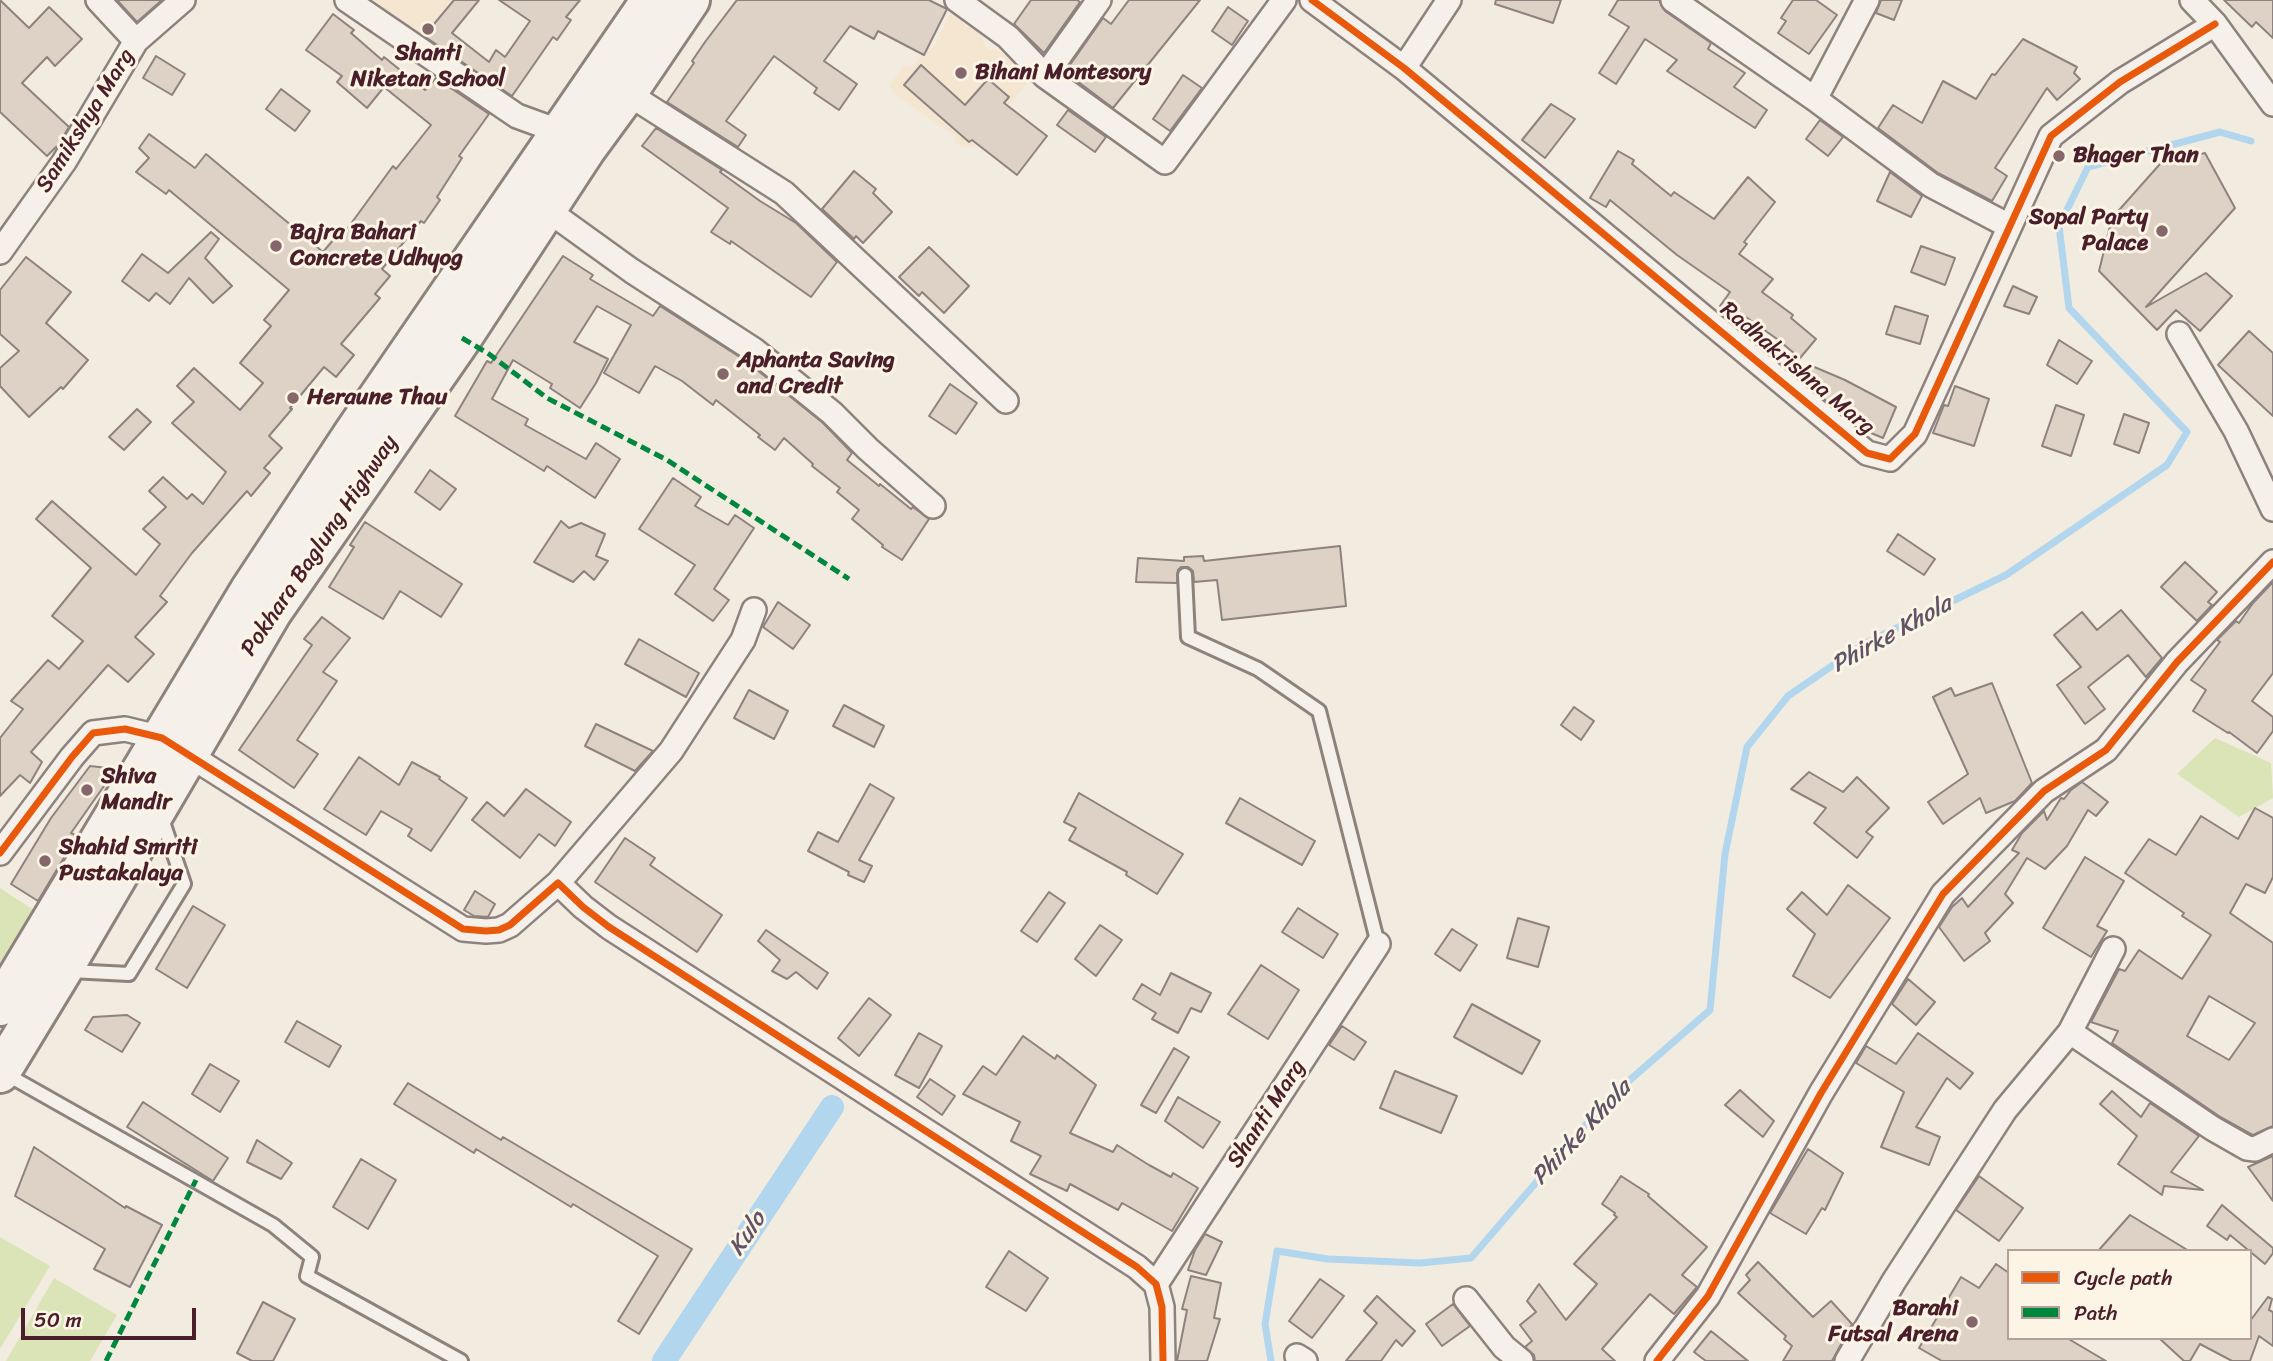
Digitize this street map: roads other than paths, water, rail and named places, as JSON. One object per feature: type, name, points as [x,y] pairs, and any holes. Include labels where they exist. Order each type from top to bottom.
[{"type":"highway","name":"Pokhara Baglung Highway","points":[[0,1006],[175,746],[272,612],[462,338],[546,209],[573,141],[651,0]]},
{"type":"highway","name":"Pokhara Baglung Highway","points":[[1,1071],[157,806],[175,746],[265,567],[355,432],[573,141],[627,93],[690,0]]},
{"type":"street","points":[[98,0],[136,41]]},
{"type":"street","name":"Samikshya Marg","points":[[0,252],[64,162],[136,41],[183,0]]},
{"type":"street","points":[[347,0],[517,116],[573,141]]},
{"type":"street","points":[[957,0],[1008,37],[1045,76],[1165,162],[1284,0]]},
{"type":"street","points":[[1045,76],[1099,0]]},
{"type":"street","name":"Radhakrishna Marg","points":[[1312,0],[1404,68],[1867,453],[1890,459],[1915,434],[2051,136],[2120,82],[2215,24]]},
{"type":"street","points":[[1404,68],[1449,0]]},
{"type":"street","points":[[1674,0],[1815,99],[1931,186],[2009,226]]},
{"type":"street","points":[[1815,99],[1867,0]]},
{"type":"street","points":[[2192,0],[2215,24],[2273,104]]},
{"type":"street","points":[[627,93],[784,193],[1006,401]]},
{"type":"street","points":[[546,209],[632,271],[754,350],[832,413],[933,506]]},
{"type":"street","points":[[2179,334],[2236,431],[2273,509]]},
{"type":"street","points":[[1657,1361],[1708,1296],[1821,1093],[1942,894],[2044,791],[2106,750],[2177,662],[2273,562]]},
{"type":"street","points":[[0,853],[93,733],[125,729],[175,746],[463,929],[499,930],[510,925],[578,863],[671,751],[743,640],[754,610]]},
{"type":"street","points":[[558,883],[608,927],[1137,1267],[1156,1284],[1162,1307],[1163,1361]]},
{"type":"street","name":"Shanti Marg","points":[[1156,1284],[1378,944]]},
{"type":"street","points":[[1847,1361],[1894,1281],[2005,1110],[2070,1032],[2113,949]]},
{"type":"street","points":[[2070,1032],[2212,1128],[2247,1148],[2255,1149],[2273,1140]]},
{"type":"street","points":[[1466,1299],[1504,1347],[1521,1361]]},
{"type":"lane","points":[[1185,575],[1188,637],[1258,669],[1318,711],[1378,944]]},
{"type":"lane","points":[[62,971],[129,974],[184,884],[157,806]]},
{"type":"lane","points":[[1,1071],[273,1225],[312,1257],[307,1276],[461,1361]]},
{"type":"waterway","name":"Phirke Khola","points":[[1271,1361],[1265,1324],[1277,1251],[1328,1259],[1420,1263],[1471,1258],[1607,1100],[1710,1010],[1725,854],[1747,747],[1788,696],[1864,644],[2006,575],[2167,465],[2187,432],[2069,308],[2059,226],[2088,167],[2220,132],[2251,141]]},
{"type":"waterway","name":"Kulo","points":[[664,1361],[832,1107]]},
{"type":"place","name":"Shanti Niketan School","points":[[428,29]]},
{"type":"place","name":"Bihani Montesory","points":[[961,73]]},
{"type":"place","name":"Bhager Than","points":[[2059,156]]},
{"type":"place","name":"Sopal Party Palace","points":[[2162,231]]},
{"type":"place","name":"Bajra Bahari Concrete Udhyog","points":[[276,246]]},
{"type":"place","name":"Aphanta Saving and Credit","points":[[723,374]]},
{"type":"place","name":"Heraune Thau","points":[[293,398]]},
{"type":"place","name":"Shiva Mandir","points":[[87,790]]},
{"type":"place","name":"Shahid Smriti Pustakalaya","points":[[45,861]]},
{"type":"place","name":"Barahi Futsal Arena","points":[[1972,1322]]}]
